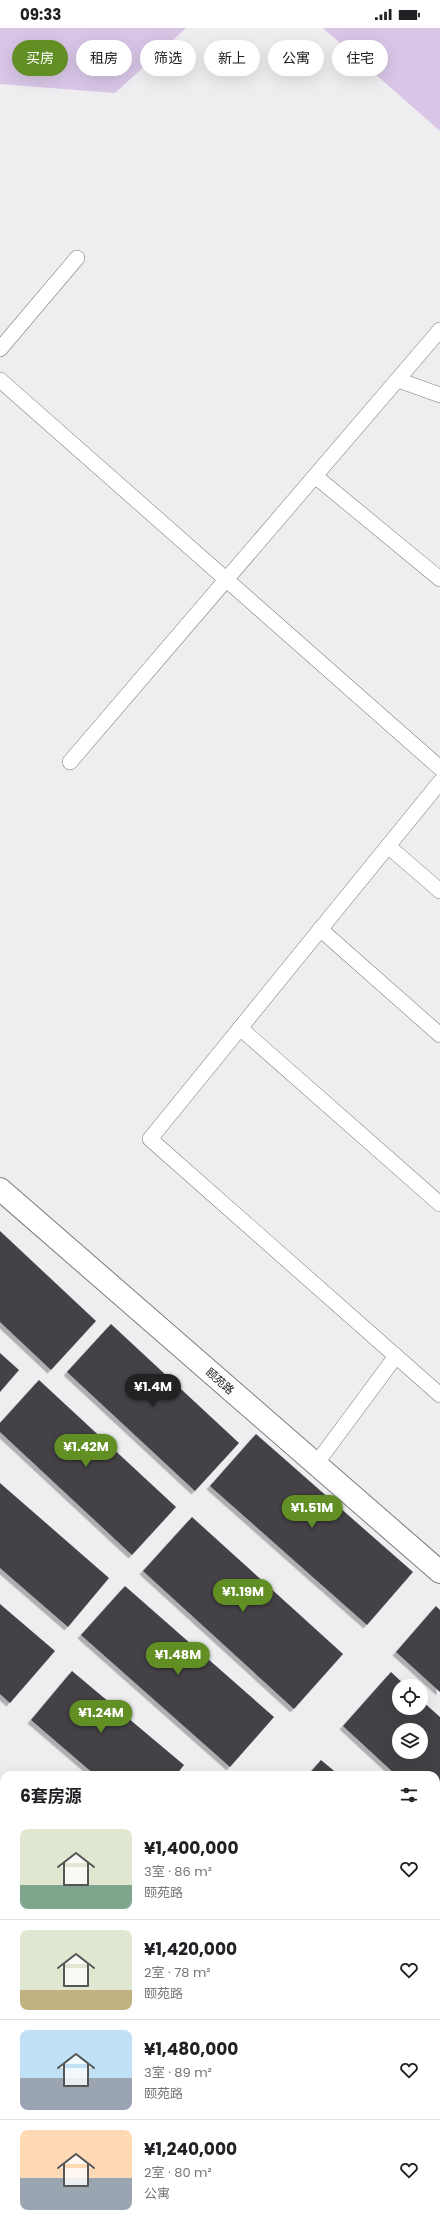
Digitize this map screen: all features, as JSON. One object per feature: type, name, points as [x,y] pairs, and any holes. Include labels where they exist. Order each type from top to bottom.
[{"type":"street","name":"颐苑路","points":[[0,1189],[440,1572]]},
{"type":"lane","points":[[0,349],[77,258]]},
{"type":"lane","points":[[70,762],[440,330]]},
{"type":"lane","points":[[0,380],[440,768]]},
{"type":"lane","points":[[398,380],[440,394]]},
{"type":"lane","points":[[315,476],[440,579]]},
{"type":"lane","points":[[440,782],[150,1139],[440,1395]]},
{"type":"lane","points":[[388,846],[440,891]]},
{"type":"lane","points":[[320,929],[440,1035]]},
{"type":"lane","points":[[240,1028],[440,1204]]},
{"type":"lane","points":[[316,1464],[396,1356]]},
{"type":"shaded area","points":[[0,28],[186,28],[173,40],[140,40],[140,70],[115,93],[0,84]]},
{"type":"shaded area","points":[[323,28],[440,28],[440,131],[378,76],[388,76],[388,40],[337,40]]},
{"type":"building","points":[[0,1231],[96,1321],[51,1370],[0,1322]]},
{"type":"building","points":[[111,1324],[239,1443],[195,1491],[67,1372]]},
{"type":"building","points":[[0,1353],[19,1370],[0,1392]]},
{"type":"building","points":[[39,1380],[176,1507],[132,1555],[0,1432],[0,1423]]},
{"type":"building","points":[[256,1434],[413,1572],[367,1625],[210,1486]]},
{"type":"building","points":[[0,1483],[109,1578],[68,1627],[0,1568]]},
{"type":"building","points":[[192,1517],[343,1654],[294,1709],[143,1571]]},
{"type":"building","points":[[125,1586],[274,1717],[230,1767],[81,1635]]},
{"type":"building","points":[[0,1604],[55,1651],[10,1703],[0,1694]]},
{"type":"building","points":[[436,1606],[440,1610],[440,1692],[428,1681],[428,1679],[426,1679],[396,1652]]},
{"type":"building","points":[[72,1671],[184,1765],[179,1771],[90,1771],[31,1720]]},
{"type":"building","points":[[391,1672],[398,1679],[392,1679],[392,1715],[428,1715],[428,1706],[440,1717],[440,1771],[392,1771],[343,1726]]},
{"type":"building","points":[[321,1760],[334,1771],[311,1771]]}]
